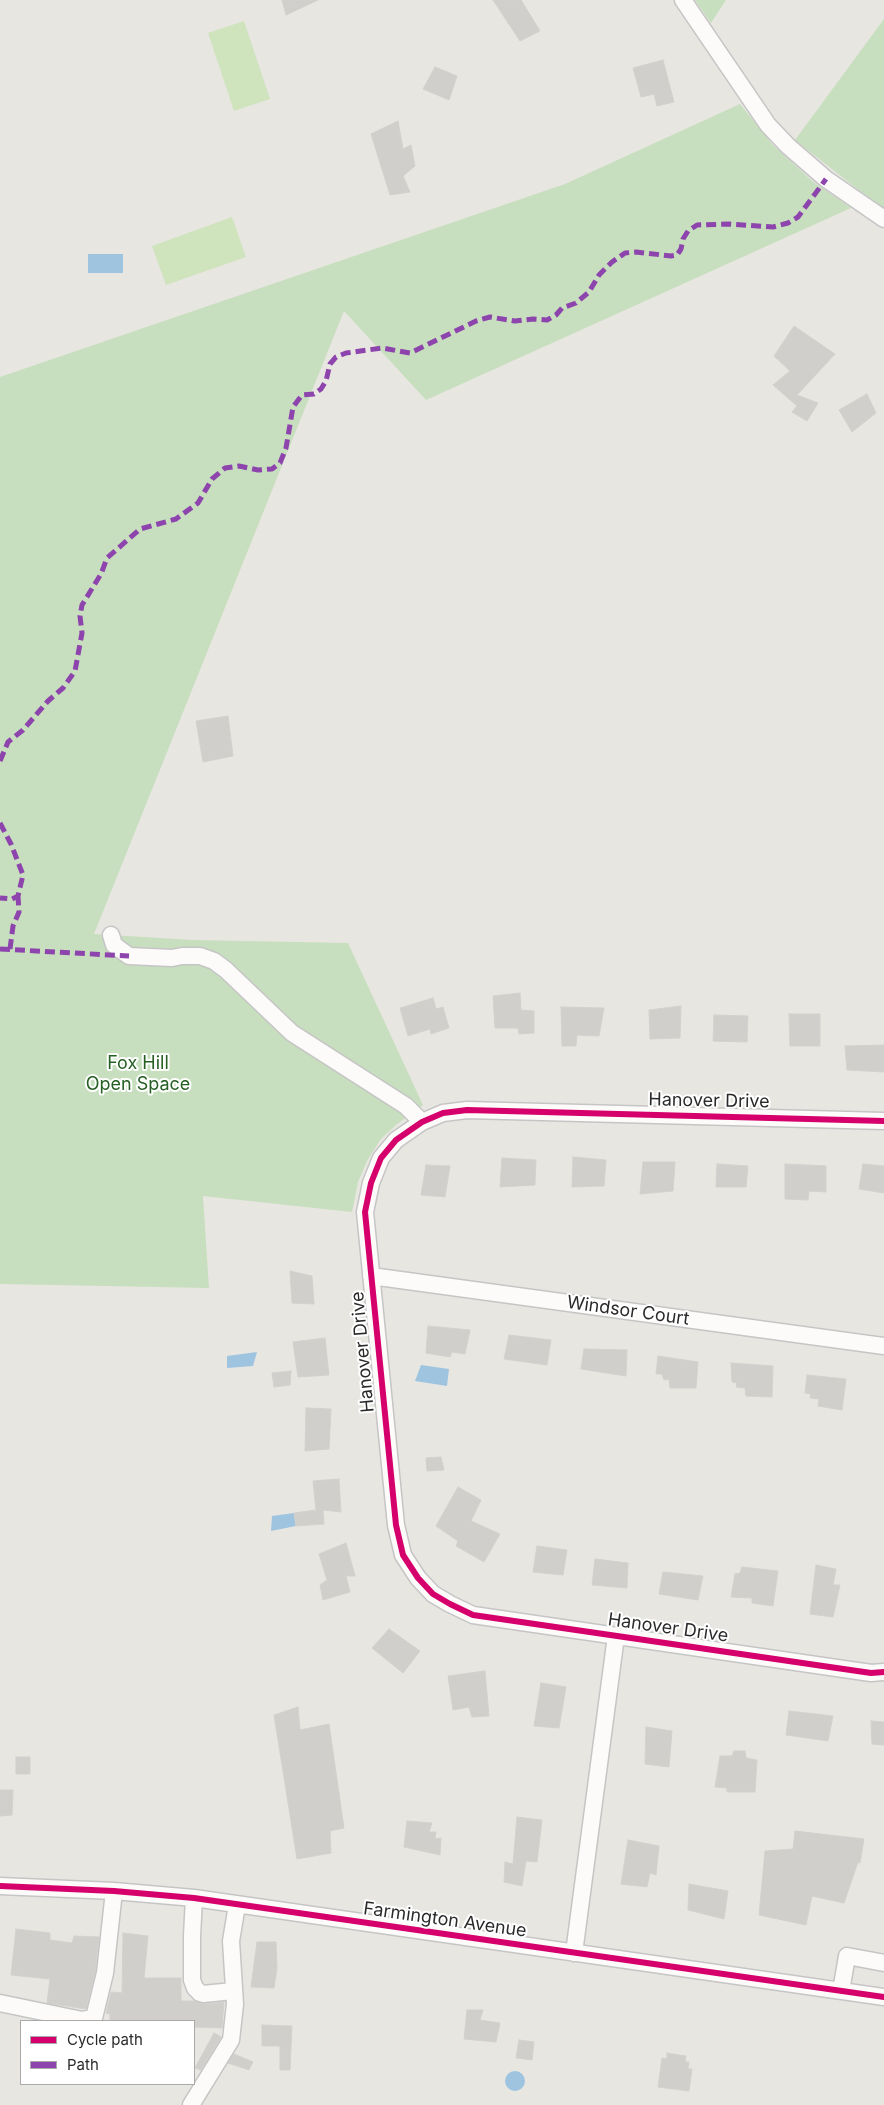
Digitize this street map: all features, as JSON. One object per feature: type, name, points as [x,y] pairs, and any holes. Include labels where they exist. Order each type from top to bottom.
[{"type":"street","points":[[683,0],[708,40],[775,132],[826,179],[884,219]]},
{"type":"street","points":[[111,935],[114,945],[129,956],[172,958],[200,956],[214,962],[226,970],[292,1033],[406,1106],[422,1122]]},
{"type":"street","name":"Hanover Drive","points":[[884,1121],[467,1110],[443,1113],[422,1122],[396,1140],[381,1158],[371,1183],[365,1212],[396,1525],[403,1555],[418,1578],[433,1594],[472,1614],[871,1672],[884,1672]]},
{"type":"street","name":"Windsor Court","points":[[372,1276],[884,1346]]},
{"type":"street","name":"Hanover Drive","points":[[574,1953],[616,1636]]},
{"type":"street","name":"Farmington Avenue","points":[[0,1886],[114,1891],[194,1898],[884,1998]]},
{"type":"street","points":[[0,2003],[82,2020],[94,2018],[105,1973],[114,1891]]},
{"type":"street","points":[[194,1898],[192,1980],[195,1988],[203,1994],[233,1991]]},
{"type":"street","points":[[191,2105],[232,2040],[235,2004],[231,1941],[237,1905]]},
{"type":"street","points":[[841,1991],[847,1956],[884,1963]]},
{"type":"green space","points":[[695,0],[726,0],[711,23]]},
{"type":"green space","points":[[884,19],[884,210],[795,140]]},
{"type":"green space","points":[[244,21],[270,99],[234,111],[208,33]]},
{"type":"green space","name":"Fox Hill Open Space","points":[[740,104],[773,145],[812,181],[851,208],[426,400],[344,311],[94,934],[192,940],[348,943],[423,1105],[381,1139],[368,1159],[358,1182],[352,1212],[203,1196],[209,1288],[0,1284],[0,377],[565,184]]},
{"type":"green space","points":[[232,217],[246,257],[166,285],[152,246]]},
{"type":"water","points":[[88,254],[123,254],[123,273],[88,273]]},
{"type":"water","points":[[257,1352],[253,1366],[227,1368],[227,1356]]},
{"type":"water","points":[[421,1365],[449,1369],[447,1386],[415,1381]]},
{"type":"water","points":[[294,1513],[296,1526],[271,1531],[272,1516]]},
{"type":"water","points":[[515,2071],[522,2074],[525,2081],[522,2088],[515,2091],[508,2088],[505,2081],[508,2074]]},
{"type":"building","points":[[282,0],[318,0],[286,15]]},
{"type":"building","points":[[493,0],[521,0],[540,31],[520,41]]},
{"type":"building","points":[[663,60],[674,102],[657,106],[654,94],[641,97],[633,68]]},
{"type":"building","points":[[435,67],[457,76],[449,100],[423,89]]},
{"type":"building","points":[[398,121],[403,149],[411,145],[415,166],[403,176],[410,192],[390,195],[371,134]]},
{"type":"building","points":[[794,326],[835,354],[797,395],[818,403],[807,421],[792,412],[797,406],[773,385],[790,371],[774,356]]},
{"type":"building","points":[[867,394],[876,413],[852,432],[839,410]]},
{"type":"building","points":[[228,716],[233,756],[203,762],[196,721]]},
{"type":"building","points":[[520,993],[521,1010],[534,1011],[534,1033],[519,1034],[518,1028],[495,1028],[493,996]]},
{"type":"building","points":[[433,998],[436,1009],[443,1007],[449,1028],[431,1034],[430,1029],[408,1036],[400,1008]]},
{"type":"building","points":[[681,1006],[680,1038],[650,1039],[649,1010]]},
{"type":"building","points":[[561,1007],[604,1008],[599,1036],[577,1035],[576,1046],[562,1046]]},
{"type":"building","points":[[789,1014],[820,1014],[820,1046],[790,1046]]},
{"type":"building","points":[[714,1015],[748,1016],[747,1042],[713,1041]]},
{"type":"building","points":[[884,1045],[884,1072],[847,1070],[845,1046]]},
{"type":"building","points":[[573,1157],[606,1160],[604,1186],[572,1187]]},
{"type":"building","points":[[502,1158],[536,1160],[535,1185],[500,1187]]},
{"type":"building","points":[[643,1162],[675,1162],[673,1191],[640,1194]]},
{"type":"building","points":[[717,1164],[748,1166],[746,1187],[716,1187]]},
{"type":"building","points":[[785,1164],[826,1166],[826,1192],[809,1191],[808,1200],[785,1199]]},
{"type":"building","points":[[863,1164],[884,1166],[884,1193],[859,1189]]},
{"type":"building","points":[[426,1165],[450,1166],[445,1197],[421,1195]]},
{"type":"building","points":[[290,1271],[312,1276],[314,1304],[292,1303]]},
{"type":"building","points":[[428,1326],[470,1330],[465,1354],[452,1352],[450,1357],[426,1353]]},
{"type":"building","points":[[509,1335],[551,1340],[547,1365],[504,1359]]},
{"type":"building","points":[[325,1338],[329,1375],[298,1377],[293,1342]]},
{"type":"building","points":[[584,1349],[627,1350],[626,1376],[581,1369]]},
{"type":"building","points":[[658,1356],[698,1362],[696,1388],[670,1388],[669,1379],[664,1380],[662,1374],[656,1374]]},
{"type":"building","points":[[731,1363],[773,1366],[772,1397],[746,1396],[745,1388],[736,1387],[737,1383],[732,1382]]},
{"type":"building","points":[[291,1371],[290,1385],[274,1387],[272,1373]]},
{"type":"building","points":[[807,1375],[846,1379],[842,1410],[818,1406],[819,1399],[810,1398],[811,1394],[805,1393]]},
{"type":"building","points":[[306,1408],[331,1409],[329,1449],[305,1451]]},
{"type":"building","points":[[441,1457],[444,1470],[427,1471],[426,1458]]},
{"type":"building","points":[[339,1479],[341,1512],[323,1510],[324,1524],[296,1526],[294,1513],[316,1510],[313,1481]]},
{"type":"building","points":[[458,1487],[481,1500],[471,1521],[500,1534],[484,1562],[456,1546],[458,1541],[436,1526]]},
{"type":"building","points":[[346,1543],[355,1576],[346,1576],[350,1592],[323,1600],[320,1585],[327,1580],[319,1554]]},
{"type":"building","points":[[537,1546],[567,1550],[563,1575],[533,1572]]},
{"type":"building","points":[[595,1559],[628,1563],[627,1588],[592,1585]]},
{"type":"building","points":[[816,1565],[836,1569],[833,1585],[840,1585],[833,1617],[810,1614]]},
{"type":"building","points":[[742,1567],[778,1571],[773,1606],[752,1603],[752,1598],[731,1597],[735,1574],[740,1573]]},
{"type":"building","points":[[663,1572],[703,1576],[698,1600],[659,1594]]},
{"type":"building","points":[[389,1629],[420,1651],[403,1673],[372,1648]]},
{"type":"building","points":[[485,1671],[489,1716],[472,1717],[469,1707],[453,1710],[448,1676]]},
{"type":"building","points":[[541,1683],[566,1687],[559,1728],[534,1726]]},
{"type":"building","points":[[298,1707],[300,1730],[329,1724],[344,1828],[330,1831],[331,1853],[297,1859],[274,1715]]},
{"type":"building","points":[[789,1711],[833,1716],[828,1741],[786,1735]]},
{"type":"building","points":[[871,1721],[884,1722],[884,1745],[872,1744]]},
{"type":"building","points":[[646,1727],[672,1731],[669,1767],[645,1764]]},
{"type":"building","points":[[734,1751],[745,1751],[746,1758],[757,1760],[755,1792],[727,1792],[727,1788],[715,1787],[720,1756],[732,1756]]},
{"type":"building","points":[[16,1757],[30,1757],[30,1774],[16,1774]]},
{"type":"building","points":[[0,1790],[13,1790],[12,1815],[0,1816]]},
{"type":"building","points":[[517,1817],[542,1820],[537,1862],[526,1861],[522,1886],[504,1882],[505,1862],[513,1864]]},
{"type":"building","points":[[407,1821],[432,1823],[429,1832],[436,1832],[435,1839],[441,1838],[440,1855],[404,1847]]},
{"type":"building","points":[[795,1831],[864,1839],[860,1863],[858,1862],[844,1903],[812,1896],[806,1925],[759,1915],[765,1851],[793,1849]]},
{"type":"building","points":[[628,1840],[659,1846],[656,1875],[650,1873],[647,1887],[621,1884]]},
{"type":"building","points":[[689,1884],[728,1891],[724,1919],[688,1910]]},
{"type":"building","points":[[16,1929],[50,1933],[50,1940],[72,1943],[74,1936],[99,1937],[95,1973],[86,2009],[47,2003],[50,1979],[11,1975]]},
{"type":"building","points":[[123,1933],[148,1936],[144,1978],[181,1978],[181,2001],[194,2001],[204,2004],[224,2002],[222,2028],[195,2027],[195,2020],[110,2020],[110,2014],[106,2013],[111,1992],[122,1993]]},
{"type":"building","points":[[257,1942],[276,1942],[277,1968],[274,1988],[251,1987]]},
{"type":"building","points":[[467,2010],[483,2010],[480,2020],[500,2023],[496,2042],[464,2039]]},
{"type":"building","points":[[262,2025],[292,2026],[290,2070],[280,2070],[280,2046],[262,2046]]},
{"type":"building","points":[[214,2033],[221,2037],[201,2070],[195,2068]]},
{"type":"building","points":[[519,2040],[534,2042],[532,2060],[516,2058]]},
{"type":"building","points":[[667,2053],[686,2056],[685,2062],[689,2062],[688,2069],[692,2069],[689,2091],[658,2087],[662,2058],[667,2059]]},
{"type":"building","points":[[234,2054],[253,2062],[249,2070],[228,2063]]},
{"type":"marked path","points":[[0,761],[8,742],[23,730],[48,701],[63,688],[75,671],[82,633],[80,616],[82,605],[101,574],[107,558],[140,529],[176,519],[198,503],[212,479],[225,468],[239,466],[258,470],[272,469],[280,463],[286,448],[293,407],[302,395],[314,394],[321,389],[326,381],[330,364],[336,357],[346,353],[382,348],[410,353],[476,321],[490,317],[515,321],[547,320],[556,315],[562,308],[576,303],[589,292],[599,275],[612,262],[625,253],[677,255],[688,231],[697,225],[729,224],[773,227],[788,223],[798,217],[826,179]]},
{"type":"marked path","points":[[0,823],[11,844],[23,875],[18,896],[12,899],[0,898]]},
{"type":"marked path","points":[[10,949],[13,926],[19,912],[18,896]]},
{"type":"marked path","points":[[0,949],[129,956]]},
{"type":"cycle path","points":[[884,1121],[467,1110],[443,1113],[422,1122],[396,1140],[381,1158],[371,1183],[365,1212],[396,1525],[403,1555],[418,1578],[433,1594],[473,1615],[871,1673],[884,1672]]},
{"type":"cycle path","points":[[0,1886],[114,1891],[194,1898],[884,1997]]}]
